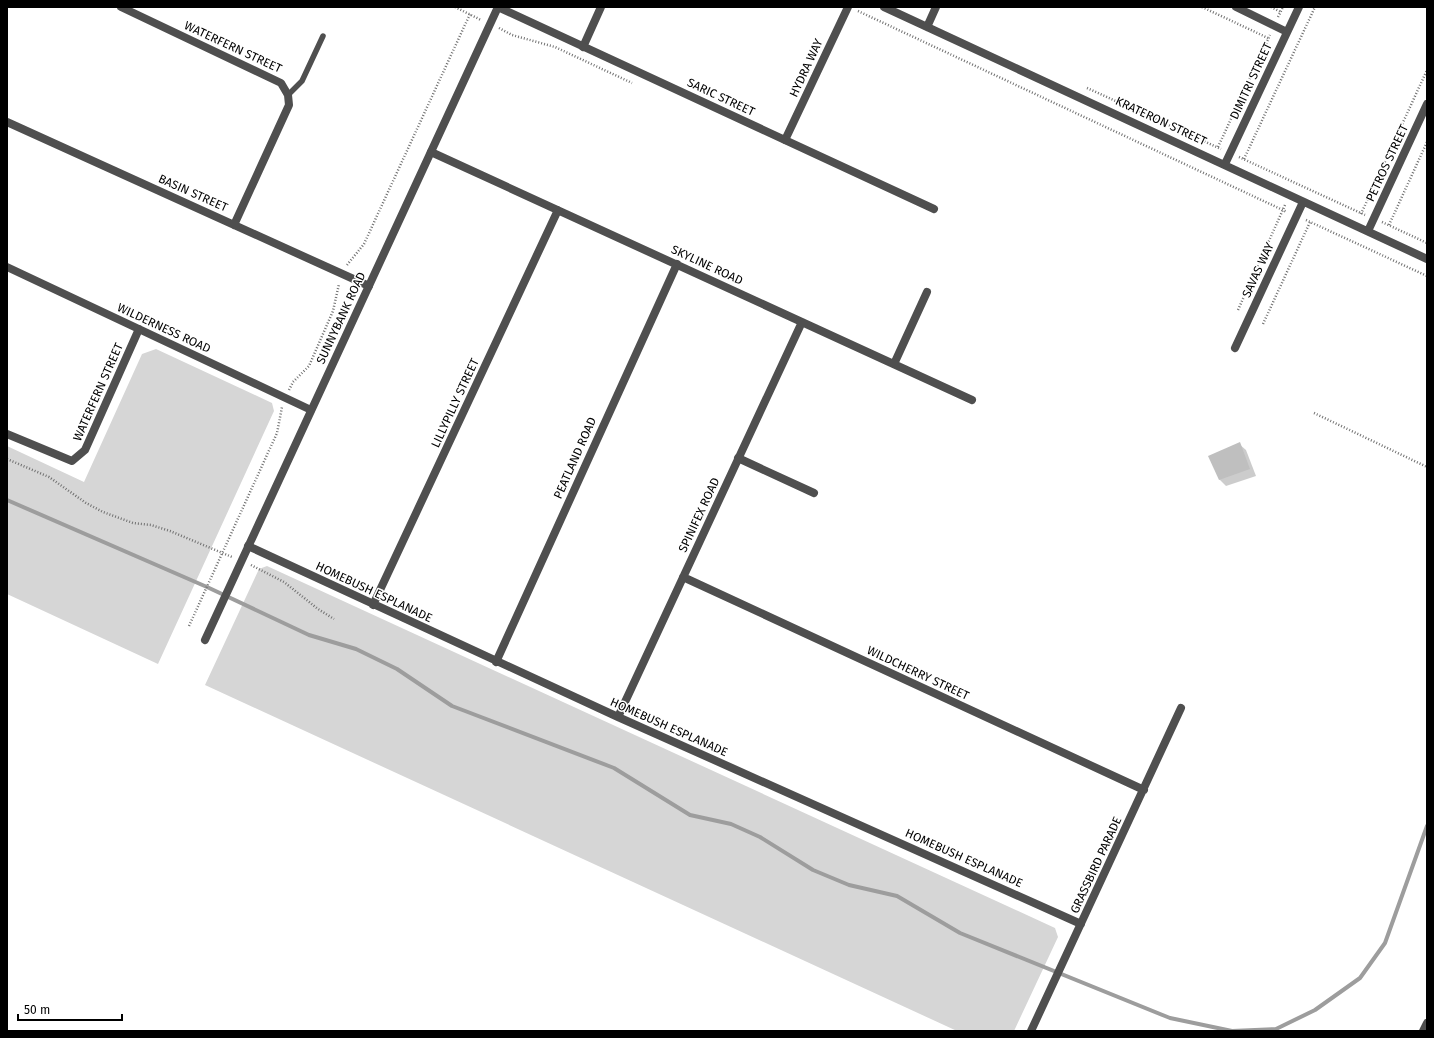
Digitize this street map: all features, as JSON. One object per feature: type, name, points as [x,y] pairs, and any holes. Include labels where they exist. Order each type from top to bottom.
[{"type":"street","name":"WATERFERN STREET","points":[[121,7],[281,83],[288,95]]},
{"type":"street","name":"SARIC STREET","points":[[498,7],[934,209]]},
{"type":"street","name":"SUNNYBANK ROAD","points":[[205,640],[498,7]]},
{"type":"street","points":[[583,47],[601,7]]},
{"type":"street","name":"HYDRA WAY","points":[[785,140],[848,7]]},
{"type":"street","name":"KRATERON STREET","points":[[884,7],[1427,258]]},
{"type":"street","points":[[927,27],[936,7]]},
{"type":"street","points":[[1236,7],[1287,32]]},
{"type":"street","name":"DIMITRI STREET","points":[[1225,164],[1299,7]]},
{"type":"street","points":[[234,225],[289,105],[288,95]]},
{"type":"street","name":"PETROS STREET","points":[[1368,231],[1427,104]]},
{"type":"street","name":"BASIN STREET","points":[[7,122],[369,286]]},
{"type":"street","name":"SKYLINE ROAD","points":[[431,152],[972,400]]},
{"type":"street","name":"SAVAS WAY","points":[[1235,348],[1303,202]]},
{"type":"street","name":"LILLYPILLY STREET","points":[[373,605],[558,210]]},
{"type":"street","name":"PEATLAND ROAD","points":[[496,662],[677,264]]},
{"type":"street","name":"WILDERNESS ROAD","points":[[7,267],[311,410]]},
{"type":"street","points":[[894,364],[927,292]]},
{"type":"street","name":"SPINIFEX ROAD","points":[[618,717],[802,322]]},
{"type":"street","name":"WATERFERN STREET","points":[[7,434],[72,461],[85,450],[139,329]]},
{"type":"street","points":[[738,458],[814,493]]},
{"type":"street","name":"HOMEBUSH ESPLANADE","points":[[248,546],[496,662],[1082,924]]},
{"type":"street","name":"WILDCHERRY STREET","points":[[683,577],[1144,790]]},
{"type":"street","name":"GRASSBIRD PARADE","points":[[1031,1031],[1181,708]]},
{"type":"street","points":[[1424,1031],[1427,1023]]},
{"type":"lane","points":[[288,95],[302,81],[323,36]]},
{"type":"path","points":[[455,7],[512,35],[555,47],[634,84]]},
{"type":"path","points":[[1202,7],[1268,38]]},
{"type":"path","points":[[1271,7],[1281,12]]},
{"type":"path","points":[[1218,147],[1283,7]]},
{"type":"path","points":[[1244,159],[1315,7]]},
{"type":"path","points":[[858,11],[1427,276]]},
{"type":"path","points":[[189,626],[277,433],[285,398],[293,382],[309,366],[333,311],[342,274],[364,244],[470,14]]},
{"type":"path","points":[[1348,240],[1362,213],[1427,70]]},
{"type":"path","points":[[1081,85],[1427,243]]},
{"type":"path","points":[[1388,225],[1427,142]]},
{"type":"path","points":[[1238,310],[1296,183]]},
{"type":"path","points":[[1263,324],[1310,222]]},
{"type":"path","points":[[1314,413],[1427,467]]},
{"type":"path","points":[[7,459],[49,477],[86,503],[103,512],[133,523],[150,525],[170,531],[242,560],[284,582],[318,609],[334,619]]},
{"type":"shaded area","points":[[156,349],[272,403],[274,411],[158,664],[7,594],[7,446],[84,482],[142,354]]},
{"type":"shaded area","points":[[267,566],[1055,928],[1058,937],[1014,1031],[957,1031],[205,685],[259,569]]},
{"type":"building","points":[[1240,442],[1250,469],[1219,480],[1208,456]]},
{"type":"waterway","points":[[7,500],[207,587],[309,635],[356,649],[397,669],[452,706],[614,768],[690,815],[731,824],[760,837],[813,870],[849,885],[897,896],[960,933],[1170,1018],[1232,1031],[1276,1029],[1315,1010],[1360,978],[1385,943],[1427,826]]}]
